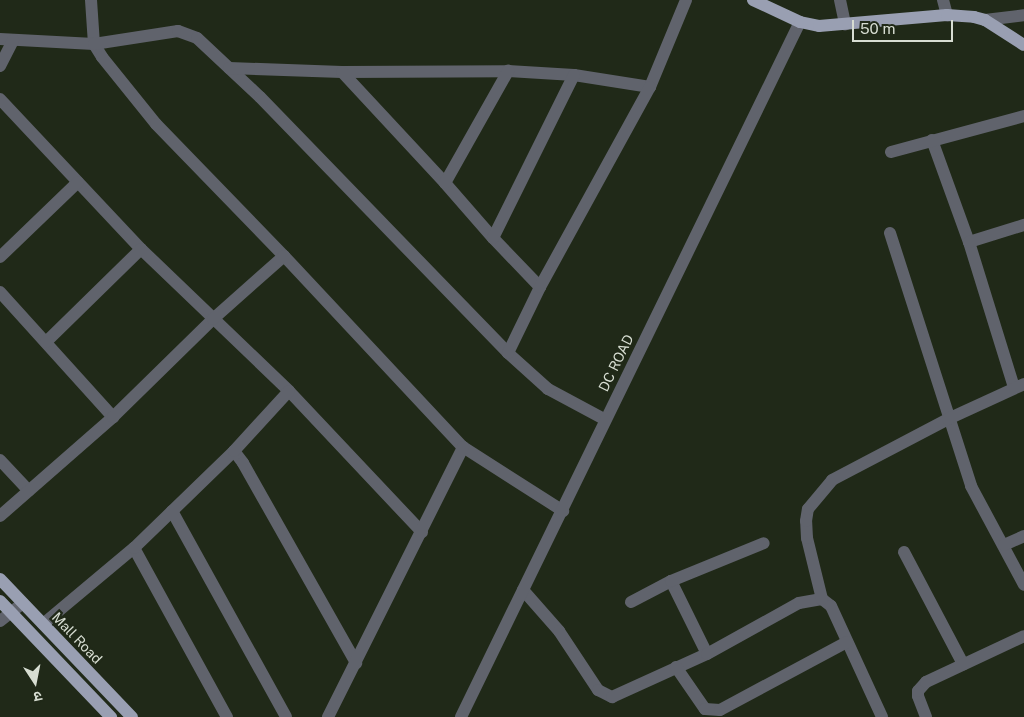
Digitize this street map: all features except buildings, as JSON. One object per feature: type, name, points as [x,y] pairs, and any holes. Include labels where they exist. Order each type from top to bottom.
[{"type":"main road","points":[[753,0],[800,22],[819,26],[947,15],[985,20],[1024,45]]},
{"type":"main road","name":"Mall Road","points":[[0,579],[132,717]]},
{"type":"main road","points":[[0,601],[111,717]]},
{"type":"street","points":[[91,0],[94,44],[134,100],[156,124],[284,256],[463,447],[563,511]]},
{"type":"street","points":[[508,353],[540,287],[650,87],[686,0]]},
{"type":"street","points":[[840,0],[845,24]]},
{"type":"street","points":[[943,0],[947,15]]},
{"type":"street","points":[[985,20],[1024,15]]},
{"type":"street","name":"DC ROAD","points":[[461,717],[563,511],[604,419],[800,22]]},
{"type":"street","points":[[0,66],[6,40],[94,44],[178,31],[197,38],[260,97],[508,353],[548,388],[604,419]]},
{"type":"street","points":[[229,68],[342,72],[508,71],[574,75],[650,87]]},
{"type":"street","points":[[445,183],[508,71]]},
{"type":"street","points":[[342,72],[540,287]]},
{"type":"street","points":[[493,238],[574,75]]},
{"type":"street","points":[[0,99],[141,249],[289,391],[422,532]]},
{"type":"street","points":[[892,152],[1024,116]]},
{"type":"street","points":[[882,717],[831,606],[822,599],[807,529],[808,508],[832,480],[948,419],[1019,385],[932,140]]},
{"type":"street","points":[[0,257],[78,182]]},
{"type":"street","points":[[969,242],[1024,225]]},
{"type":"street","points":[[890,233],[971,486],[1024,585]]},
{"type":"street","points":[[46,342],[141,249]]},
{"type":"street","points":[[0,516],[113,417],[213,319],[284,256]]},
{"type":"street","points":[[0,292],[113,417]]},
{"type":"street","points":[[43,624],[134,548],[234,451],[289,391]]},
{"type":"street","points":[[328,717],[463,447]]},
{"type":"street","points":[[234,451],[243,463],[356,663]]},
{"type":"street","points":[[0,460],[28,491]]},
{"type":"street","points":[[172,511],[286,717]]},
{"type":"street","points":[[1004,545],[1024,536]]},
{"type":"street","points":[[631,602],[671,580],[764,543]]},
{"type":"street","points":[[134,548],[227,717]]},
{"type":"street","points":[[904,552],[963,664]]},
{"type":"street","points":[[671,580],[707,654]]},
{"type":"street","points":[[523,590],[558,631],[598,690],[612,697],[707,654],[799,602],[822,599]]},
{"type":"street","points":[[0,621],[23,603]]},
{"type":"street","points":[[926,717],[918,696],[921,687],[935,677],[1024,636]]},
{"type":"street","points":[[676,667],[705,708],[720,710],[847,642]]}]
